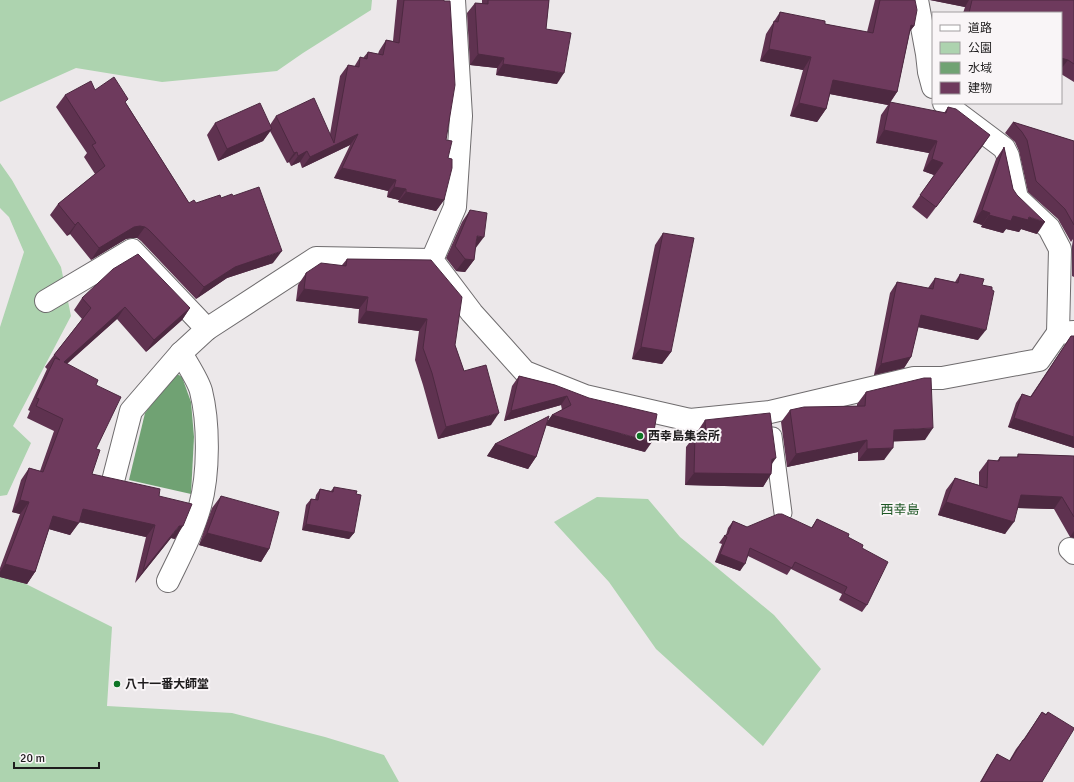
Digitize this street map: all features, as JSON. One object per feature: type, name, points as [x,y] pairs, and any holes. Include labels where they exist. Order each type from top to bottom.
[{"type":"street","points":[[432,260],[455,207],[460,116],[454,0]]},
{"type":"street","points":[[917,0],[932,83]]},
{"type":"street","points":[[432,260],[472,313],[525,372],[585,396],[690,420],[770,412],[914,378],[942,378],[1039,360],[1066,333],[1060,249],[1049,228],[1017,198],[1008,156],[1004,148],[945,104]]},
{"type":"street","points":[[46,301],[132,250],[207,329]]},
{"type":"street","points":[[113,481],[131,410],[181,354],[207,329],[316,258],[432,260]]},
{"type":"street","points":[[168,581],[190,535],[205,485],[207,429],[201,390],[181,354]]},
{"type":"lane","points":[[770,412],[783,513]]},
{"type":"green space","points":[[0,0],[372,0],[371,10],[277,71],[162,82],[76,68],[0,102]]},
{"type":"green space","points":[[0,163],[12,180],[61,267],[71,316],[13,426],[31,443],[7,495],[0,496],[0,327],[24,252],[9,217],[0,208]]},
{"type":"green space","points":[[597,497],[648,499],[680,537],[774,615],[821,669],[763,746],[656,649],[609,582],[554,522]]},
{"type":"green space","points":[[0,571],[112,627],[107,706],[232,713],[325,737],[384,755],[399,782],[0,782]]},
{"type":"water","points":[[176,373],[182,377],[191,402],[194,437],[191,494],[129,480],[145,413]]},
{"type":"building","points":[[404,0],[450,1],[455,85],[446,140],[452,141],[448,158],[452,159],[452,168],[444,200],[406,192],[406,189],[394,187],[396,180],[342,168],[358,134],[310,157],[307,151],[298,156],[297,152],[294,153],[276,116],[314,98],[334,143],[348,65],[359,67],[360,57],[367,59],[368,52],[383,55],[386,40],[399,43]]},
{"type":"building","points":[[488,0],[549,0],[546,29],[571,33],[564,73],[503,64],[504,58],[478,54],[475,3],[488,4]]},
{"type":"building","points":[[880,0],[915,0],[917,10],[914,26],[911,25],[897,92],[833,80],[826,109],[799,103],[811,57],[769,49],[774,21],[778,22],[780,12],[825,21],[825,24],[873,33]]},
{"type":"building","points":[[972,0],[1074,0],[1074,64],[1062,58],[1062,12],[969,12]]},
{"type":"building","points":[[114,77],[128,99],[125,102],[189,203],[194,200],[196,203],[220,195],[221,198],[232,194],[233,196],[259,187],[282,251],[235,267],[204,287],[145,227],[134,227],[99,248],[78,222],[75,225],[58,204],[105,166],[92,145],[96,143],[65,95],[91,81],[95,90]]},
{"type":"building","points":[[890,102],[946,113],[948,107],[956,109],[990,135],[936,207],[920,195],[943,163],[932,159],[937,141],[884,130]]},
{"type":"building","points":[[260,103],[272,129],[227,149],[215,123]]},
{"type":"building","points":[[1013,122],[1074,141],[1074,225],[1065,209],[1036,181],[1027,140]]},
{"type":"building","points":[[1004,147],[1013,189],[1017,195],[1045,222],[1029,217],[1028,220],[1013,216],[1011,221],[989,215],[990,213],[982,210]]},
{"type":"building","points":[[470,210],[487,213],[484,237],[477,236],[474,260],[465,259],[455,246]]},
{"type":"building","points":[[663,233],[694,238],[671,352],[641,347]]},
{"type":"building","points":[[138,254],[190,308],[154,340],[125,307],[64,362],[98,380],[96,385],[121,397],[96,449],[100,450],[92,474],[160,489],[159,496],[192,504],[183,526],[179,526],[143,571],[155,525],[83,509],[79,523],[53,516],[35,572],[5,564],[29,502],[20,500],[29,468],[43,472],[63,419],[36,406],[39,399],[36,398],[55,358],[60,360],[54,355],[91,308],[82,298],[113,269]]},
{"type":"building","points":[[347,259],[431,260],[462,297],[455,345],[464,371],[486,365],[499,413],[446,427],[432,373],[423,348],[427,319],[366,311],[368,297],[304,289],[306,273],[321,263],[346,266]]},
{"type":"building","points":[[960,274],[984,279],[982,285],[992,287],[992,290],[994,291],[986,330],[921,315],[911,357],[881,364],[897,282],[933,289],[935,278],[958,283]]},
{"type":"building","points":[[1071,336],[1074,336],[1074,437],[1014,418],[1022,394],[1031,397]]},
{"type":"building","points":[[519,376],[555,385],[589,398],[657,414],[652,442],[552,415],[571,405],[567,396],[511,411]]},
{"type":"building","points":[[924,378],[931,378],[933,428],[894,430],[893,448],[867,449],[867,440],[796,454],[790,410],[804,407],[865,406],[866,392]]},
{"type":"building","points":[[770,413],[776,458],[772,459],[771,474],[694,473],[695,435],[706,436],[705,420]]},
{"type":"building","points":[[549,416],[536,457],[495,444]]},
{"type":"building","points":[[1018,454],[1074,456],[1074,517],[1062,497],[1021,495],[1014,522],[946,502],[955,478],[987,488],[988,460],[999,461],[1000,457],[1018,457]]},
{"type":"building","points":[[334,487],[357,491],[356,494],[361,495],[354,533],[306,524],[311,499],[318,500],[320,489],[333,492]]},
{"type":"building","points":[[221,496],[279,512],[269,549],[207,533]]},
{"type":"building","points":[[778,514],[782,514],[812,528],[817,519],[849,534],[848,537],[863,545],[862,548],[888,562],[867,605],[844,593],[847,587],[795,562],[792,568],[750,548],[745,564],[720,554],[727,537],[724,536],[728,534],[733,521],[747,527]]},
{"type":"building","points":[[1042,712],[1046,715],[1048,712],[1074,729],[1042,782],[981,782],[997,754],[1010,761]]},
{"type":"place","name":"西幸島集会所","points":[[640,436]]},
{"type":"place","name":"八十一番大師堂","points":[[117,684]]},
{"type":"district","name":"西幸島","points":[[900,509]]}]
